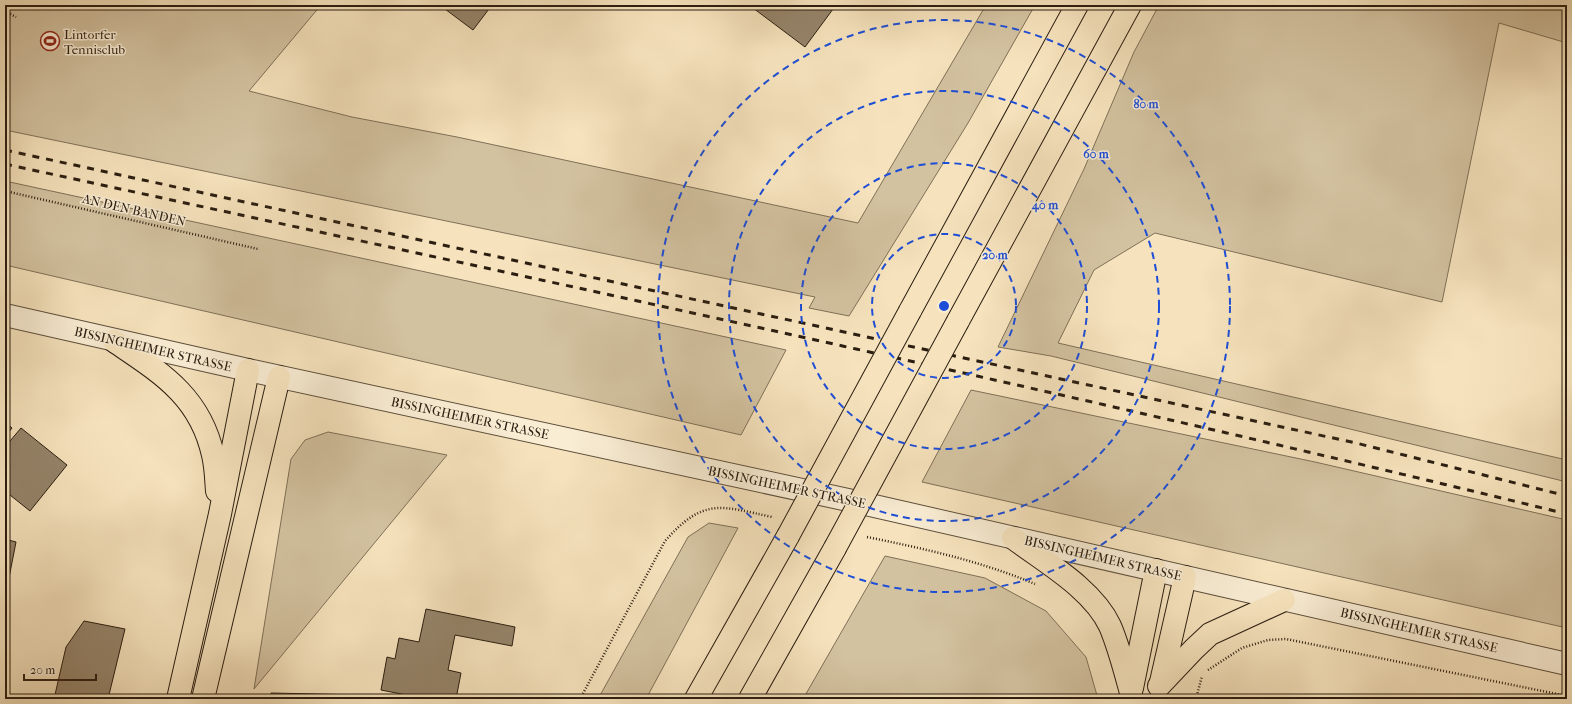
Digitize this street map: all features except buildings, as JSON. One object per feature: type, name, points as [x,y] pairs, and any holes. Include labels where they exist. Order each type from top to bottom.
[{"type":"highway","points":[[696,699],[788,536],[1077,5]]},
{"type":"highway","points":[[750,699],[836,548],[1130,5]]},
{"type":"highway","points":[[114,341],[162,374],[188,399],[204,425],[213,456],[220,514]]},
{"type":"highway","points":[[178,699],[220,514],[248,370]]},
{"type":"highway","points":[[204,699],[279,377]]},
{"type":"highway","points":[[1013,538],[1072,581],[1095,604],[1109,625],[1131,696]]},
{"type":"highway","points":[[766,699],[814,616],[836,548]]},
{"type":"highway","points":[[1131,696],[1156,570]]},
{"type":"highway","points":[[1158,693],[1185,577]]},
{"type":"highway","points":[[1158,693],[1194,649],[1210,634],[1284,600]]},
{"type":"street","name":"BISSINGHEIMER STRASSE","points":[[5,315],[114,341],[848,500],[1567,664]]},
{"type":"path","points":[[5,11],[16,17]]},
{"type":"path","name":"AN DEN BANDEN","points":[[5,191],[258,249]]},
{"type":"path","points":[[580,699],[665,541],[680,524],[696,514],[712,507],[729,508],[776,518]]},
{"type":"path","points":[[860,535],[944,552],[1003,571],[1036,584]]},
{"type":"path","points":[[1196,699],[1204,672],[1242,648],[1268,640],[1286,639],[1567,696]]},
{"type":"shaded area","points":[[5,5],[321,5],[249,91],[352,117],[457,137],[858,223],[986,5],[1035,5],[968,123],[849,316],[809,308],[815,297],[5,130]]},
{"type":"shaded area","points":[[1159,5],[1567,5],[1567,43],[1499,23],[1442,302],[1155,233],[1094,270],[1058,343],[1567,460],[1567,482],[1051,356],[998,347],[1084,169],[1134,52]]},
{"type":"shaded area","points":[[5,181],[786,350],[741,435],[5,265]]},
{"type":"shaded area","points":[[971,390],[1315,462],[1567,520],[1567,628],[922,482]]},
{"type":"shaded area","points":[[328,432],[447,455],[254,689],[291,459],[305,440]]},
{"type":"shaded area","points":[[709,523],[738,528],[646,699],[598,699],[688,537]]},
{"type":"shaded area","points":[[885,556],[985,578],[1046,611],[1086,657],[1098,699],[803,699]]},
{"type":"railway","points":[[5,150],[1356,443],[1567,496]]},
{"type":"railway","points":[[5,164],[983,377],[1373,467],[1567,514]]},
{"type":"place","name":"Lintorfer Tennisclub","points":[[50,41]]}]
